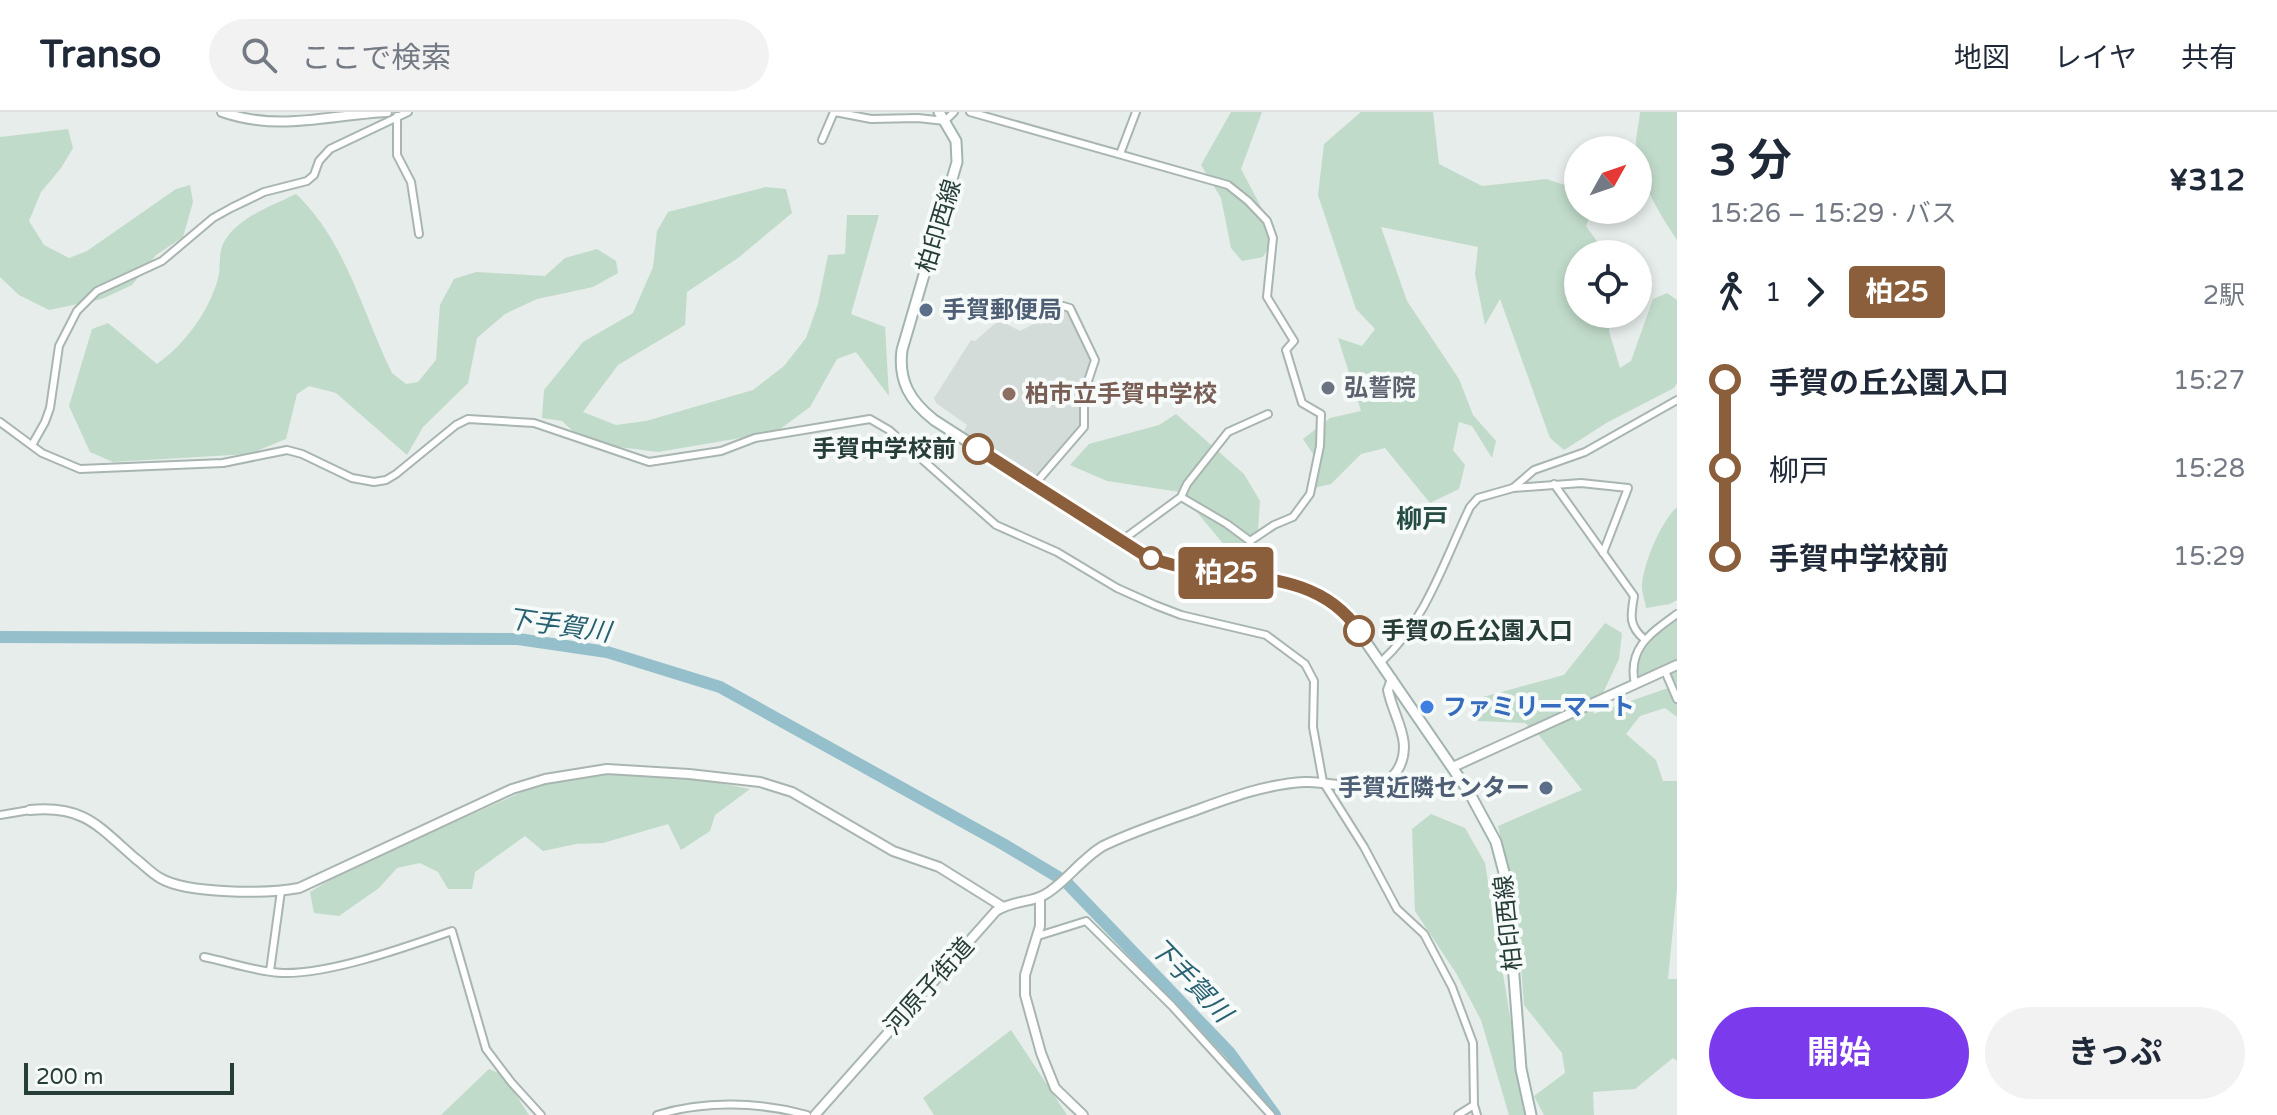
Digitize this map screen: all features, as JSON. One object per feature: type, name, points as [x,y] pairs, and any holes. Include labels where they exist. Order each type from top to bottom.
[{"type":"main road","name":"柏印西線","points":[[942,116],[956,141],[957,162],[901,359],[904,383],[913,402],[934,420],[1034,485],[1158,561],[1296,585],[1324,596],[1346,613],[1453,767],[1488,825],[1507,884],[1521,1069],[1531,1115]]},
{"type":"street","points":[[222,112],[248,121],[275,123],[387,112]]},
{"type":"street","points":[[32,445],[50,408],[59,346],[77,311],[97,291],[162,261],[213,218],[231,208],[264,192],[307,181],[330,149],[397,114],[408,112]]},
{"type":"street","points":[[822,140],[835,112],[871,119],[942,116],[954,112]]},
{"type":"street","points":[[970,112],[1228,185],[1267,221],[1273,238],[1267,297],[1294,341],[1286,350],[1302,403],[1321,414],[1320,446],[1310,494],[1297,513],[1250,541]]},
{"type":"street","points":[[1120,154],[1136,112]]},
{"type":"street","points":[[397,114],[397,155],[411,182],[419,234]]},
{"type":"street","points":[[1034,485],[1084,427],[1084,393],[1095,360],[1070,308],[1063,306]]},
{"type":"street","points":[[1513,488],[1534,470],[1585,452],[1677,400]]},
{"type":"street","points":[[1121,541],[1181,497],[1190,480],[1228,432],[1268,414]]},
{"type":"street","points":[[0,422],[64,464],[80,469],[223,463],[287,450],[352,478],[374,482],[396,474],[456,425],[468,419],[534,423],[649,462],[721,451],[755,438],[870,419],[889,430],[996,525],[1057,552],[1117,588],[1181,615],[1266,635],[1305,664],[1314,681],[1313,727],[1323,782],[1364,847],[1397,909],[1424,934],[1452,987],[1473,1043],[1474,1105],[1477,1115]]},
{"type":"street","points":[[1381,662],[1400,645],[1421,614],[1470,507],[1478,498],[1513,488],[1554,484],[1591,483],[1628,488],[1603,553]]},
{"type":"street","points":[[1554,484],[1634,596],[1630,620],[1644,639]]},
{"type":"street","points":[[1181,497],[1250,541],[1253,553],[1250,576]]},
{"type":"street","points":[[1635,684],[1633,662],[1644,639],[1677,614]]},
{"type":"street","points":[[1453,767],[1677,665]]},
{"type":"street","points":[[1665,671],[1677,699]]},
{"type":"street","points":[[0,815],[64,808],[80,814],[154,875],[172,884],[211,890],[281,891],[299,888],[512,789],[545,779],[591,771],[630,769],[704,775],[792,792],[884,847],[939,867],[1003,907],[1023,899],[1040,898],[1087,856],[1123,836],[1255,789],[1287,783],[1323,782],[1364,789],[1386,782],[1398,769],[1405,748],[1388,690],[1392,679]]},
{"type":"street","points":[[270,971],[281,891]]},
{"type":"street","points":[[1040,898],[1038,936],[1025,975],[1025,995],[1041,1053],[1055,1088],[1083,1115]]},
{"type":"street","name":"河原子街道","points":[[815,1115],[1003,907]]},
{"type":"street","points":[[1038,936],[1086,921],[1172,1006],[1271,1115]]},
{"type":"street","points":[[204,957],[284,973],[397,950],[452,931],[486,1049],[541,1115]]},
{"type":"street","points":[[657,1115],[705,1105],[782,1108],[807,1115]]},
{"type":"street","points":[[1458,1115],[1474,1105]]},
{"type":"shaded area","name":"柏市立手賀中学校","points":[[1064,308],[1068,310],[1093,357],[1080,403],[1082,422],[1038,477],[1032,477],[963,433],[967,425],[936,403],[934,398],[971,340],[975,341],[999,320],[1020,331]]},
{"type":"green space","points":[[1231,112],[1262,112],[1241,169],[1276,235],[1263,257],[1242,261],[1231,248],[1221,198],[1201,165]]},
{"type":"green space","points":[[1361,112],[1433,112],[1439,164],[1482,186],[1546,179],[1564,185],[1564,224],[1587,224],[1596,240],[1564,240],[1564,328],[1609,328],[1620,368],[1631,361],[1643,328],[1652,328],[1653,299],[1667,293],[1677,300],[1677,383],[1674,388],[1608,422],[1564,450],[1550,438],[1500,299],[1485,325],[1475,274],[1478,247],[1381,227],[1407,301],[1459,379],[1473,415],[1496,441],[1492,458],[1472,426],[1459,422],[1453,450],[1465,465],[1459,489],[1430,503],[1385,448],[1361,454],[1331,484],[1314,488],[1315,457],[1303,439],[1330,418],[1361,411],[1338,338],[1362,346],[1375,329],[1356,309],[1318,195],[1324,144]]},
{"type":"green space","points":[[1640,112],[1677,112],[1677,240],[1652,198],[1652,136],[1637,136]]},
{"type":"green space","points":[[68,129],[73,148],[41,192],[29,221],[44,245],[69,258],[87,251],[176,189],[190,185],[193,202],[183,237],[156,255],[132,285],[102,299],[49,310],[19,295],[0,277],[0,137]]},
{"type":"green space","points":[[766,187],[786,189],[792,213],[738,258],[687,292],[685,325],[618,365],[583,412],[616,425],[646,421],[753,390],[784,366],[806,338],[818,304],[828,255],[845,254],[847,215],[879,215],[851,314],[885,327],[889,396],[856,352],[837,359],[810,407],[776,432],[658,452],[611,446],[575,433],[562,421],[542,418],[544,390],[583,342],[633,313],[653,267],[657,231],[668,212]]},
{"type":"green space","points":[[296,194],[328,233],[352,278],[392,373],[406,384],[418,382],[436,360],[440,305],[454,279],[476,272],[545,276],[565,258],[597,249],[616,261],[618,273],[593,287],[537,299],[505,314],[477,338],[468,383],[423,427],[407,455],[336,393],[309,386],[297,394],[286,439],[249,454],[113,462],[90,452],[69,406],[92,329],[108,323],[157,364],[186,337],[202,316],[214,292],[222,246],[230,233],[256,213]]},
{"type":"green space","points":[[1176,414],[1244,474],[1260,501],[1258,530],[1252,542],[1236,551],[1226,547],[1180,492],[1107,481],[1070,465],[1089,444],[1159,425]]},
{"type":"green space","points":[[1677,507],[1677,600],[1646,608],[1642,589],[1648,558]]},
{"type":"green space","points":[[1677,614],[1677,717],[1665,708],[1640,716],[1626,734],[1656,760],[1663,781],[1677,781],[1677,888],[1668,979],[1677,979],[1677,1061],[1673,1058],[1635,1089],[1593,1092],[1594,1115],[1544,1115],[1534,1096],[1565,1073],[1562,1053],[1524,1005],[1517,913],[1498,826],[1582,790],[1538,734],[1525,723],[1478,721],[1472,700],[1564,675],[1605,623],[1622,633],[1619,659],[1593,714],[1671,687],[1664,671],[1635,684],[1636,651]]},
{"type":"green space","points":[[612,774],[695,778],[750,789],[715,815],[710,831],[681,850],[668,824],[603,843],[576,844],[543,851],[525,836],[475,872],[472,889],[448,889],[438,872],[420,863],[397,868],[379,888],[339,916],[314,913],[310,892],[348,869],[536,786]]},
{"type":"green space","points":[[1431,814],[1465,828],[1485,863],[1526,1115],[1509,1115],[1481,1020],[1456,973],[1415,911],[1412,829]]},
{"type":"green space","points":[[1011,1030],[1067,1115],[934,1115],[923,1098]]},
{"type":"green space","points":[[489,1069],[503,1075],[529,1115],[441,1115]]},
{"type":"waterway","name":"下手賀川","points":[[0,637],[518,639],[607,652],[720,687],[1058,877]]},
{"type":"waterway","name":"下手賀川","points":[[1066,882],[1230,1053],[1275,1115]]},
{"type":"bus line","name":"柏25","points":[[978,449],[1144,555],[1174,565],[1310,589],[1346,613],[1359,631]]},
{"type":"place","name":"手賀郵便局","points":[[926,310]]},
{"type":"place","name":"弘誓院","points":[[1328,388]]},
{"type":"place","name":"柏市立手賀中学校","points":[[1009,394]]},
{"type":"place","name":"手賀中学校前","points":[[978,449]]},
{"type":"place","name":"手賀の丘公園入口","points":[[1359,631]]},
{"type":"place","name":"ファミリーマート","points":[[1427,707]]},
{"type":"place","name":"手賀近隣センター","points":[[1546,788]]},
{"type":"district","name":"柳戸","points":[[1422,519]]}]
